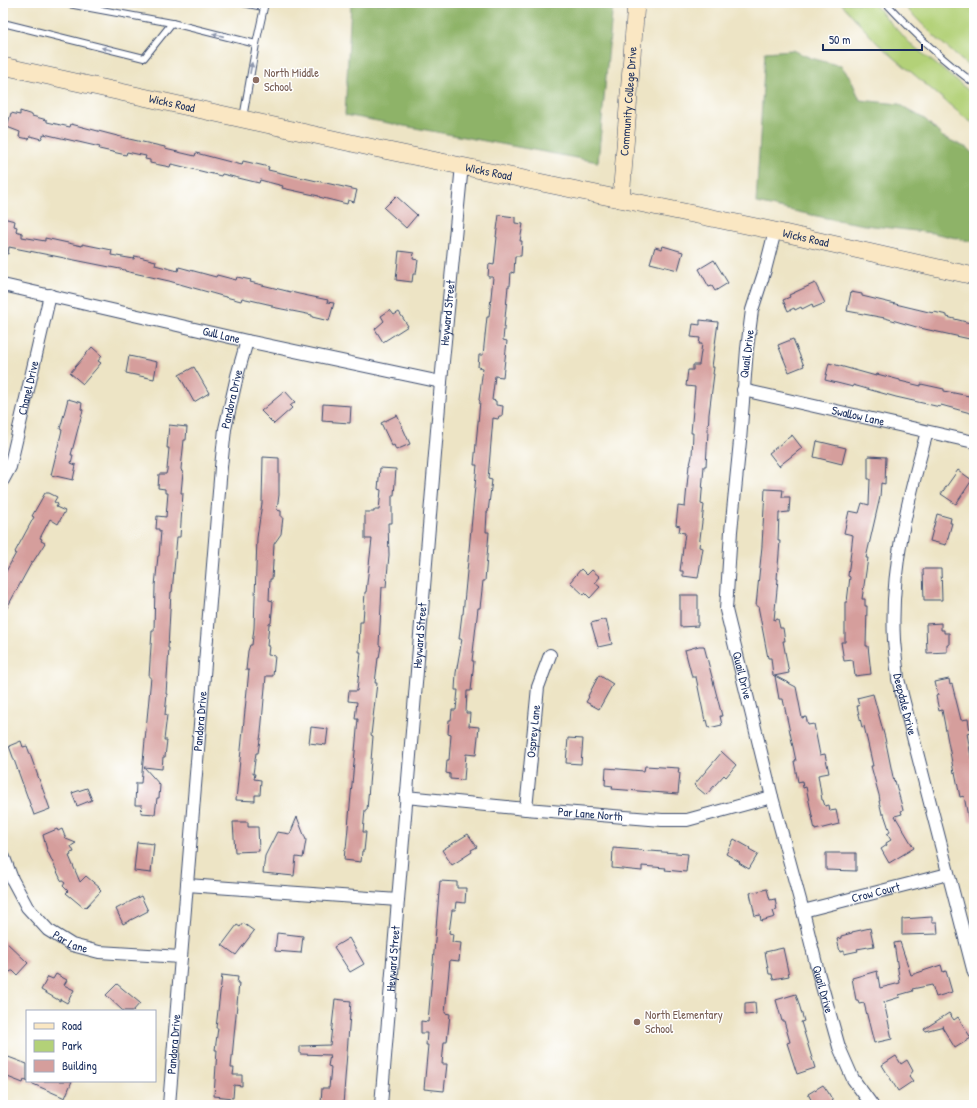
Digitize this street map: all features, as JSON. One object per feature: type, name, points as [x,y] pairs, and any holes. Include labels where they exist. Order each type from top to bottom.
[{"type":"main road","name":"Community College Drive","points":[[621,199],[636,3]]},
{"type":"main road","name":"Wicks Road","points":[[3,66],[242,120],[775,230],[974,276]]},
{"type":"street","name":"Heyward Street","points":[[381,1105],[441,382],[462,166]]},
{"type":"street","name":"Quail Drive","points":[[775,230],[765,270],[752,310],[743,390],[726,610],[772,797],[839,1047],[853,1079],[872,1105]]},
{"type":"street","name":"Gull Lane","points":[[3,285],[247,341],[441,382]]},
{"type":"street","name":"Chanel Drive","points":[[3,480],[10,467],[50,295]]},
{"type":"street","name":"Pandora Drive","points":[[169,1105],[225,429],[237,376],[247,341]]},
{"type":"street","name":"Swallow Lane","points":[[743,390],[974,442]]},
{"type":"street","name":"Deepdale Drive","points":[[927,432],[912,484],[902,536],[895,589],[894,639],[898,679],[974,973]]},
{"type":"street","name":"Osprey Lane","points":[[526,809],[538,687],[550,655]]},
{"type":"street","name":"Par Lane North","points":[[406,797],[526,809],[662,820],[688,820],[772,797]]},
{"type":"street","name":"Par Lane","points":[[3,855],[12,879],[27,907],[48,930],[72,945],[99,952],[181,957]]},
{"type":"street","name":"Crow Court","points":[[803,911],[948,874]]},
{"type":"street","points":[[188,885],[398,900]]},
{"type":"lane","points":[[63,3],[172,23],[256,44]]},
{"type":"lane","points":[[242,120],[264,5],[243,3]]},
{"type":"lane","points":[[886,3],[915,34],[974,83]]},
{"type":"lane","points":[[3,23],[144,58],[172,23]]},
{"type":"green space","points":[[351,3],[613,3],[598,162],[345,115]]},
{"type":"green space","points":[[841,3],[873,3],[912,45],[974,95],[974,124],[877,43]]},
{"type":"green space","points":[[901,3],[974,3],[974,71],[934,36]]},
{"type":"green space","points":[[792,50],[811,58],[841,66],[850,77],[860,100],[899,104],[926,120],[943,137],[967,148],[974,155],[974,242],[933,233],[865,225],[756,203],[765,52]]},
{"type":"building","points":[[20,111],[47,120],[47,122],[70,127],[71,124],[165,147],[165,149],[195,156],[196,153],[242,165],[243,161],[269,167],[268,170],[357,190],[354,202],[348,200],[347,204],[282,188],[283,186],[260,180],[259,183],[171,164],[170,167],[150,163],[150,160],[145,159],[146,156],[127,152],[126,155],[99,149],[100,147],[44,134],[41,139],[30,136],[29,139],[19,137],[20,132],[7,127],[11,113],[20,115]]},
{"type":"building","points":[[396,196],[417,215],[406,228],[384,208]]},
{"type":"building","points":[[499,215],[515,217],[515,223],[523,224],[520,241],[522,241],[521,256],[515,256],[514,273],[511,272],[510,286],[508,286],[503,340],[507,341],[503,377],[495,376],[492,400],[496,401],[496,405],[503,406],[502,416],[499,416],[498,419],[493,418],[488,479],[492,480],[487,512],[486,532],[489,532],[485,581],[483,581],[480,608],[478,608],[472,661],[474,661],[471,691],[467,691],[466,713],[470,713],[469,726],[479,727],[476,755],[466,754],[464,780],[450,779],[450,774],[446,773],[447,760],[449,760],[451,735],[448,734],[449,720],[451,720],[452,710],[456,710],[458,690],[455,690],[456,673],[462,639],[459,639],[463,614],[477,465],[474,465],[483,368],[478,367],[479,355],[483,355],[487,317],[489,317],[493,277],[488,277],[489,264],[494,265]]},
{"type":"building","points":[[3,218],[15,221],[14,226],[17,227],[16,231],[22,233],[22,237],[45,241],[45,238],[82,246],[82,244],[112,250],[111,255],[134,259],[135,256],[156,261],[155,265],[178,271],[179,267],[216,277],[217,275],[236,280],[237,277],[251,280],[250,282],[328,300],[327,302],[334,303],[329,321],[312,317],[312,315],[272,307],[272,305],[242,298],[241,301],[125,270],[9,247],[8,254],[3,253]]},
{"type":"building","points":[[663,246],[683,252],[678,270],[650,263],[655,247],[662,249]]},
{"type":"building","points":[[399,251],[414,253],[413,259],[418,260],[416,274],[413,274],[412,282],[396,280]]},
{"type":"building","points":[[714,260],[728,283],[715,291],[712,286],[709,287],[699,269]]},
{"type":"building","points":[[815,283],[825,303],[813,308],[812,304],[802,309],[801,307],[795,310],[794,308],[788,311],[783,300],[790,297],[789,295]]},
{"type":"building","points":[[851,292],[862,294],[862,296],[947,315],[947,317],[974,324],[974,340],[920,328],[885,318],[847,311]]},
{"type":"building","points":[[390,310],[394,315],[399,312],[408,326],[383,342],[375,329],[384,321],[381,316]]},
{"type":"building","points":[[700,320],[718,322],[712,367],[714,367],[714,374],[701,504],[704,505],[699,547],[703,548],[698,578],[683,576],[683,571],[680,571],[685,533],[679,532],[680,526],[676,525],[678,506],[685,507],[689,465],[692,456],[693,433],[691,433],[695,387],[686,386],[688,370],[693,370],[693,365],[699,365],[702,344],[699,344],[700,338],[691,337],[693,324],[700,325]]},
{"type":"building","points":[[793,339],[804,366],[789,372],[778,345]]},
{"type":"building","points":[[92,347],[102,356],[98,361],[101,363],[83,384],[70,373]]},
{"type":"building","points":[[129,356],[157,362],[154,379],[126,373]]},
{"type":"building","points":[[829,363],[876,376],[877,374],[921,386],[921,384],[944,389],[944,391],[974,397],[974,414],[941,405],[940,407],[853,385],[853,387],[825,380]]},
{"type":"building","points":[[194,367],[209,393],[194,402],[179,375]]},
{"type":"building","points":[[285,391],[295,402],[290,406],[292,408],[274,424],[261,411]]},
{"type":"building","points":[[68,399],[82,403],[81,409],[83,410],[71,455],[73,455],[71,463],[76,465],[73,480],[51,475],[62,430],[60,429]]},
{"type":"building","points":[[323,404],[351,406],[350,423],[322,421]]},
{"type":"building","points":[[397,415],[410,444],[396,450],[394,445],[392,446],[381,423]]},
{"type":"building","points":[[169,425],[187,427],[181,469],[183,472],[181,493],[183,493],[180,537],[177,537],[171,592],[165,715],[167,715],[164,740],[167,740],[165,757],[163,757],[162,769],[144,767],[160,785],[159,798],[157,798],[155,814],[141,813],[142,805],[135,805],[136,783],[141,783],[151,677],[149,677],[152,631],[154,631],[155,586],[161,531],[156,529],[157,516],[166,517],[168,493],[165,493],[165,489],[158,488],[159,474],[166,474],[167,470]]},
{"type":"building","points":[[792,435],[802,448],[779,466],[769,453]]},
{"type":"building","points":[[817,441],[846,448],[842,464],[814,457]]},
{"type":"building","points":[[868,456],[886,457],[885,484],[881,483],[880,497],[866,558],[868,558],[862,599],[865,599],[865,606],[867,606],[866,646],[868,646],[871,674],[855,676],[853,660],[844,661],[841,642],[845,642],[845,602],[847,602],[850,577],[848,576],[853,535],[844,533],[849,511],[859,513],[862,503],[869,505],[870,479],[868,479]]},
{"type":"building","points":[[263,457],[279,458],[279,495],[277,510],[281,511],[281,517],[283,517],[281,534],[274,544],[272,579],[270,579],[269,600],[273,601],[267,646],[269,646],[268,655],[275,656],[273,676],[266,676],[261,733],[253,774],[255,774],[254,779],[261,780],[260,795],[255,795],[255,801],[236,800],[249,670],[246,670],[248,651],[250,645],[252,645],[254,628],[257,538],[262,503]]},
{"type":"building","points":[[380,468],[396,469],[394,495],[392,495],[392,523],[388,523],[389,555],[386,587],[382,587],[379,645],[381,646],[375,683],[377,683],[371,735],[373,736],[367,810],[365,810],[363,832],[366,832],[361,862],[344,860],[358,719],[355,719],[357,702],[348,701],[349,691],[357,691],[361,652],[359,652],[360,622],[363,622],[365,592],[372,539],[365,539],[365,512],[374,512],[374,510],[379,510],[381,490],[378,489]]},
{"type":"building","points":[[958,470],[972,480],[956,504],[941,494]]},
{"type":"building","points":[[765,489],[783,490],[782,497],[790,497],[789,512],[779,513],[778,541],[780,541],[774,620],[778,619],[780,628],[783,628],[785,641],[783,641],[789,673],[774,676],[771,658],[768,658],[758,606],[756,606],[762,546]]},
{"type":"building","points":[[45,493],[49,493],[57,497],[54,502],[58,504],[56,507],[65,511],[58,524],[50,519],[40,538],[42,539],[41,541],[45,543],[32,562],[3,615],[3,577],[34,517],[32,516]]},
{"type":"building","points":[[937,514],[951,518],[950,523],[952,523],[946,545],[930,541]]},
{"type":"building","points":[[581,569],[587,575],[592,570],[600,577],[595,583],[600,587],[590,598],[585,593],[584,595],[570,582]]},
{"type":"building","points":[[923,569],[941,569],[942,600],[924,600]]},
{"type":"building","points":[[680,595],[698,595],[698,626],[680,627]]},
{"type":"building","points":[[606,619],[612,644],[598,647],[591,623]]},
{"type":"building","points":[[941,623],[941,630],[944,630],[944,633],[949,633],[949,645],[947,645],[947,652],[927,653],[926,624]]},
{"type":"building","points":[[704,646],[722,716],[720,716],[722,725],[709,728],[707,720],[705,721],[696,677],[692,677],[685,650]]},
{"type":"building","points":[[599,675],[613,684],[599,709],[586,702]]},
{"type":"building","points":[[775,676],[796,687],[802,718],[806,717],[808,725],[814,724],[820,755],[825,754],[829,773],[818,775],[822,800],[825,806],[829,805],[830,811],[836,810],[839,824],[815,830],[806,787],[803,788],[802,781],[798,782],[794,761],[796,761],[783,699],[779,699]]},
{"type":"building","points":[[949,679],[950,685],[952,684],[961,720],[968,719],[970,732],[967,733],[974,769],[974,821],[969,822],[964,796],[960,797],[942,710],[939,711],[936,696],[938,695],[935,682]]},
{"type":"building","points":[[873,694],[885,738],[894,782],[895,781],[903,810],[901,811],[902,814],[895,816],[914,848],[889,863],[881,849],[891,840],[887,834],[890,832],[884,814],[882,814],[864,726],[862,727],[857,706],[859,706],[857,698]]},
{"type":"building","points":[[311,727],[328,729],[326,745],[309,743]]},
{"type":"building","points":[[568,738],[583,739],[581,764],[566,763]]},
{"type":"building","points":[[21,741],[23,747],[27,746],[50,809],[34,815],[9,746]]},
{"type":"building","points":[[722,752],[736,765],[726,777],[724,775],[706,795],[694,785]]},
{"type":"building","points":[[645,766],[679,768],[678,794],[612,789],[613,786],[605,785],[606,768],[644,771]]},
{"type":"building","points":[[87,788],[92,800],[77,806],[72,793]]},
{"type":"building","points":[[297,817],[306,840],[303,858],[296,857],[294,876],[263,873],[265,856],[277,832],[290,834]]},
{"type":"building","points":[[233,822],[248,822],[248,827],[258,827],[259,851],[235,852]]},
{"type":"building","points":[[57,829],[58,831],[62,829],[66,839],[76,843],[71,846],[74,852],[70,853],[71,855],[69,856],[80,882],[86,876],[100,888],[99,889],[101,891],[84,908],[66,893],[68,891],[63,886],[65,883],[61,880],[47,850],[43,835]]},
{"type":"building","points":[[468,834],[477,847],[452,865],[442,850]]},
{"type":"building","points":[[734,839],[758,854],[749,869],[726,854]]},
{"type":"building","points":[[137,842],[154,844],[151,873],[134,871]]},
{"type":"building","points":[[613,848],[688,854],[686,872],[665,870],[666,868],[642,866],[642,871],[612,868]]},
{"type":"building","points":[[826,853],[856,853],[856,871],[826,870]]},
{"type":"building","points":[[440,881],[457,882],[457,888],[466,888],[465,903],[456,902],[455,910],[452,910],[449,933],[453,934],[452,942],[461,943],[459,961],[450,960],[445,1013],[450,1014],[447,1042],[444,1042],[442,1064],[447,1064],[444,1091],[424,1089],[428,1045],[426,1045],[427,1033],[421,1033],[421,1021],[428,1022]]},
{"type":"building","points":[[767,889],[770,900],[775,899],[777,910],[773,911],[775,917],[761,921],[760,915],[755,916],[750,893]]},
{"type":"building","points":[[141,896],[148,911],[123,924],[116,909]]},
{"type":"building","points":[[932,917],[932,922],[937,922],[938,934],[902,935],[902,919]]},
{"type":"building","points":[[243,923],[254,931],[236,955],[222,945],[237,925],[240,927]]},
{"type":"building","points":[[870,928],[874,946],[857,949],[858,951],[844,954],[844,951],[840,952],[837,939],[852,932]]},
{"type":"building","points":[[277,933],[303,936],[301,953],[275,951]]},
{"type":"building","points":[[349,938],[364,964],[350,972],[334,947]]},
{"type":"building","points":[[3,939],[28,963],[17,975],[13,971],[9,973],[3,967]]},
{"type":"building","points":[[900,942],[911,975],[941,965],[943,972],[946,971],[952,992],[936,997],[932,985],[912,989],[913,991],[899,995],[900,997],[884,1002],[892,1039],[874,1043],[864,1003],[859,1004],[858,1000],[856,1000],[852,978],[877,971],[880,988],[900,983],[894,943]]},
{"type":"building","points":[[783,948],[789,976],[773,979],[772,974],[769,974],[765,952]]},
{"type":"building","points":[[56,974],[67,980],[64,985],[74,990],[67,1003],[60,999],[60,1001],[41,990],[48,977],[53,979]]},
{"type":"building","points":[[222,975],[238,977],[237,983],[239,983],[231,1068],[234,1068],[233,1075],[242,1075],[242,1086],[234,1085],[233,1098],[214,1096],[217,1050],[215,1050],[218,1028],[216,1028]]},
{"type":"building","points":[[117,984],[140,1003],[134,1010],[122,1010],[106,995]]},
{"type":"building","points":[[796,994],[804,1021],[801,1022],[815,1068],[797,1074],[787,1043],[790,1042],[776,1000]]},
{"type":"building","points":[[335,999],[351,1001],[343,1105],[324,1105],[324,1103],[321,1103],[322,1088],[329,1088],[331,1067],[328,1066],[330,1055],[300,1054],[300,1046],[330,1045]]},
{"type":"building","points":[[755,1002],[756,1014],[745,1015],[745,1003]]},
{"type":"building","points":[[949,1013],[954,1020],[958,1017],[971,1038],[955,1048],[942,1027],[944,1026],[925,1031],[924,1029]]},
{"type":"building","points":[[3,1055],[26,1064],[26,1081],[24,1080],[23,1083],[5,1076],[7,1073],[3,1072]]},
{"type":"building","points":[[896,1056],[901,1064],[907,1060],[913,1071],[909,1076],[913,1081],[898,1091],[882,1065]]},
{"type":"building","points":[[29,1082],[72,1082],[65,1098]]},
{"type":"building","points":[[823,1085],[835,1105],[814,1105],[808,1094]]},
{"type":"place","name":"North Middle School","points":[[256,80]]},
{"type":"place","name":"North Elementary School","points":[[637,1022]]}]
